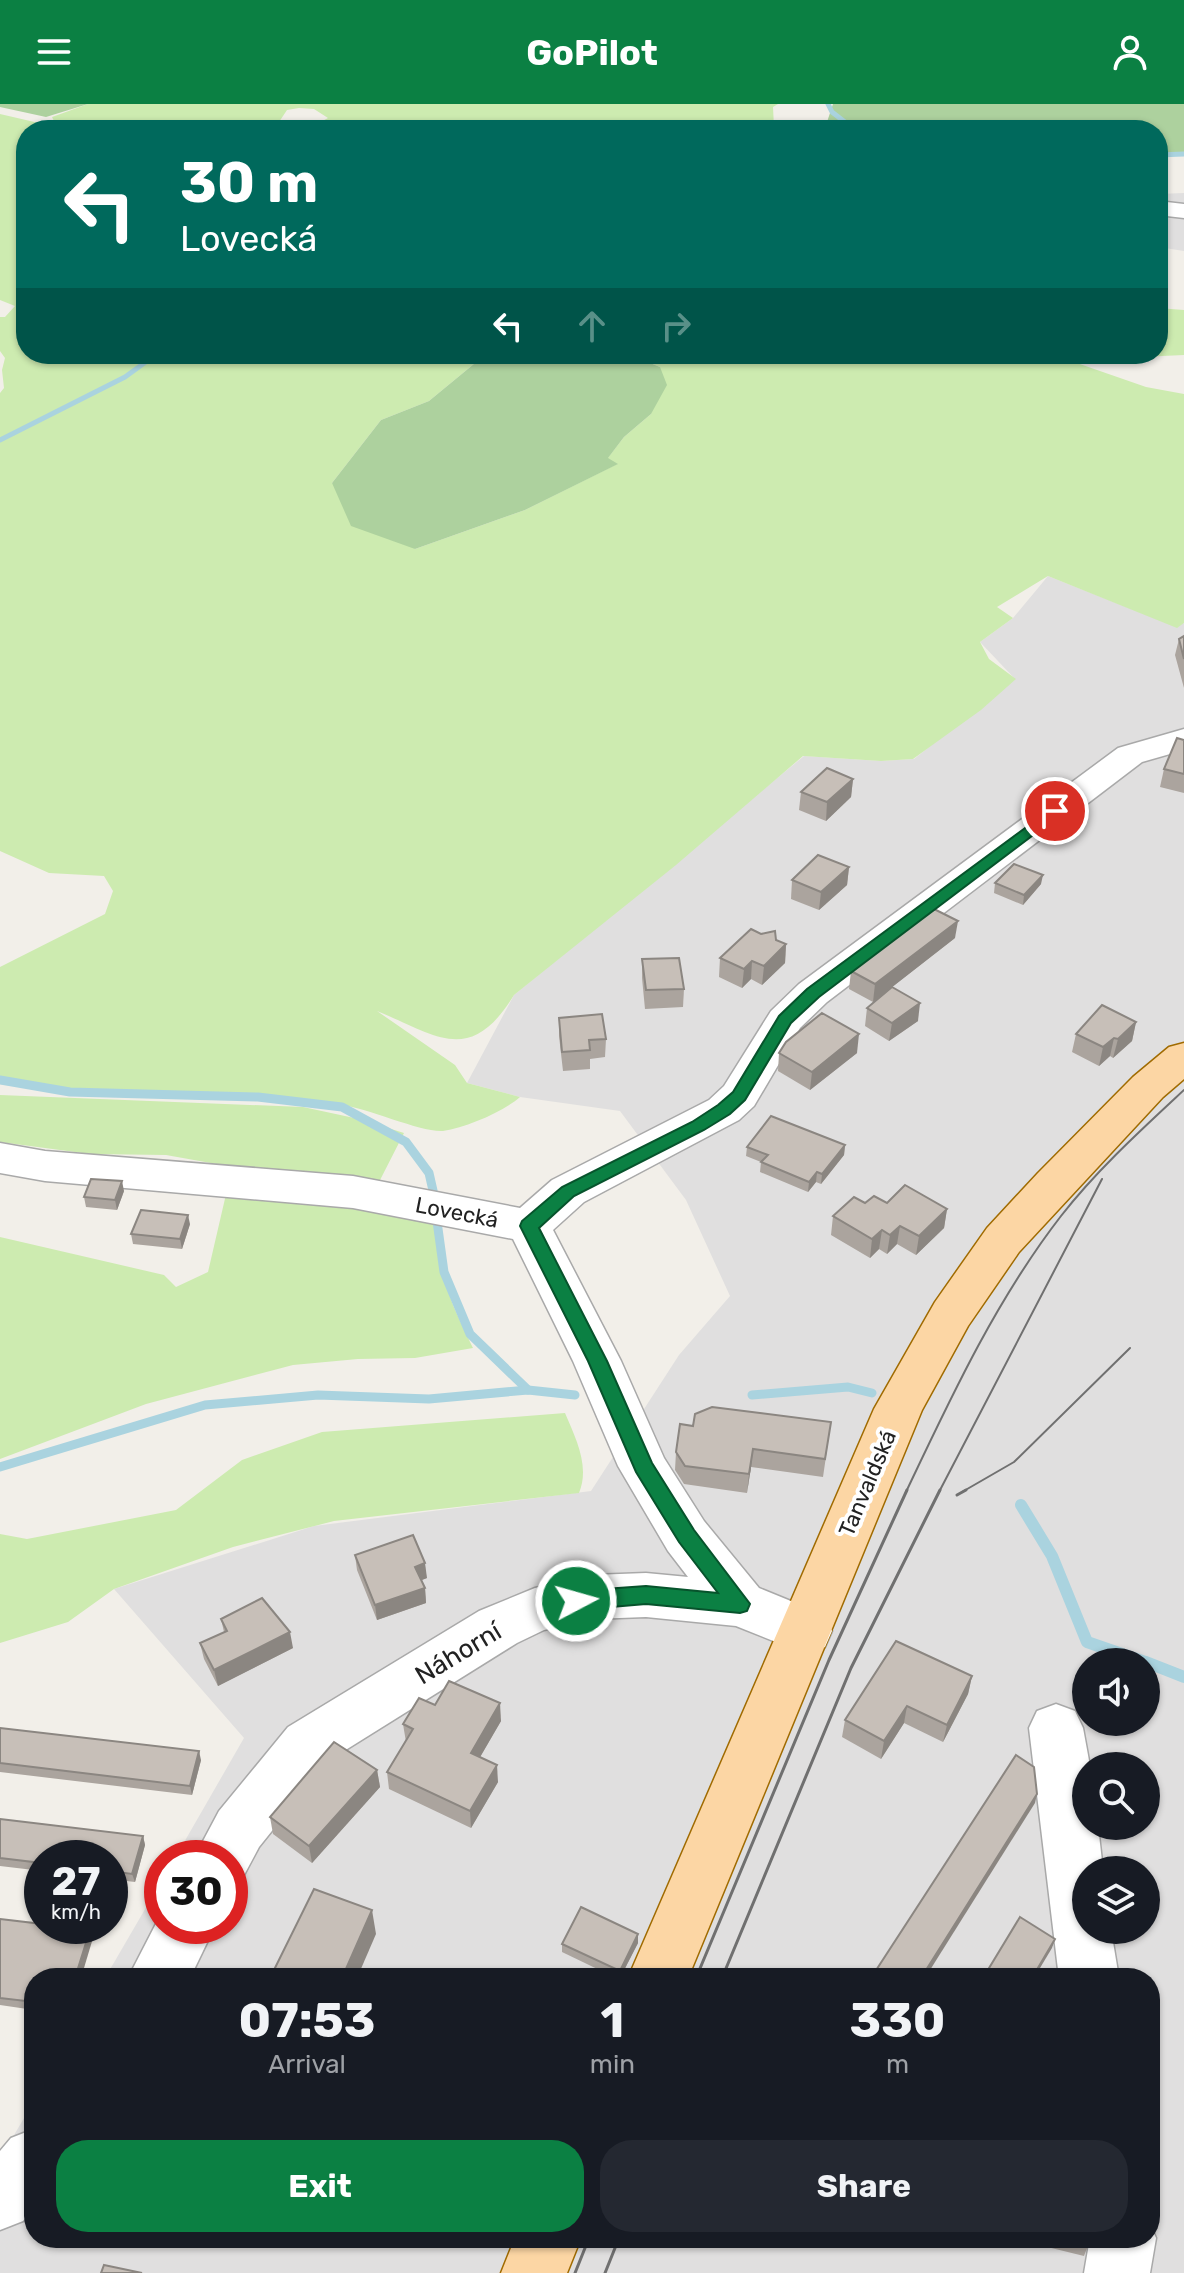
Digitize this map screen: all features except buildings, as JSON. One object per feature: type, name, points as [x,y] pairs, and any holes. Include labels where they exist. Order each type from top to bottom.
[{"type":"main road","name":"Tanvaldská","points":[[662,1968],[898,1409],[974,1279],[1003,1240],[1148,1087],[1184,1057]]},
{"type":"main road","points":[[534,2273],[544,2248]]},
{"type":"street","points":[[529,1226],[568,1191],[724,1110],[739,1096],[785,1020],[813,993],[1130,755],[1184,739]]},
{"type":"street","name":"Lovecká","points":[[0,1158],[45,1166],[353,1192],[529,1226],[597,1361],[643,1466],[686,1536],[740,1604]]},
{"type":"street","name":"Náhorní","points":[[233,1840],[308,1744],[498,1627],[535,1610],[593,1597],[646,1595],[740,1604],[806,1631]]},
{"type":"street","points":[[1056,1728],[1063,1768],[1076,1907],[1087,1968]]},
{"type":"street","points":[[163,1968],[176,1944]]},
{"type":"street","points":[[0,2198],[24,2172]]},
{"type":"street","points":[[1117,2273],[1121,2248]]},
{"type":"shaded area","points":[[1184,193],[1184,251],[1168,249],[1168,194]]},
{"type":"shaded area","points":[[1048,576],[1177,627],[1184,623],[1184,2273],[0,2273],[0,2152],[7,2147],[24,2118],[24,2248],[1160,2248],[1160,1968],[111,1968],[125,1944],[128,1944],[128,1938],[144,1911],[144,1944],[248,1944],[248,1840],[185,1840],[244,1738],[114,1589],[314,1526],[591,1491],[679,1355],[730,1296],[686,1200],[620,1111],[520,1097],[467,1083],[514,995],[804,756],[881,761],[914,759],[1015,679],[980,642],[1013,618]]},
{"type":"green space","points":[[0,104],[88,104],[46,117],[0,107]]},
{"type":"green space","points":[[88,104],[778,104],[773,107],[774,120],[324,120],[328,118],[314,109],[299,108],[287,110],[280,120],[54,120],[52,117]]},
{"type":"green space","points":[[833,104],[1184,104],[1184,154],[1168,154],[1168,120],[828,120]]},
{"type":"green space","points":[[0,114],[26,120],[16,120],[16,364],[474,364],[429,401],[381,420],[332,483],[415,549],[525,510],[617,464],[607,459],[624,437],[651,414],[660,367],[653,364],[1080,364],[1146,387],[1184,394],[1184,623],[1177,628],[1048,576],[997,607],[1013,618],[980,642],[989,659],[1016,679],[981,710],[913,759],[881,761],[803,756],[676,865],[514,995],[498,1017],[482,1031],[467,1038],[451,1039],[417,1029],[377,1011],[455,1065],[467,1083],[520,1097],[473,1122],[434,1131],[342,1105],[85,1093],[0,1084],[0,967],[105,914],[113,891],[104,876],[49,873],[0,851],[0,393],[4,388],[2,370],[5,358],[0,351],[0,317],[5,317],[15,306],[0,300]]},
{"type":"green space","points":[[1168,309],[1184,310],[1184,355],[1168,356]]},
{"type":"green space","points":[[474,364],[653,364],[660,367],[667,385],[651,414],[624,437],[608,458],[618,464],[525,510],[415,549],[351,526],[332,483],[381,420],[429,401]]},
{"type":"green space","points":[[0,1095],[303,1107],[404,1133],[378,1184],[250,1170],[166,1155],[90,1154],[0,1142]]},
{"type":"green space","points":[[227,1190],[378,1207],[434,1222],[442,1232],[448,1292],[473,1348],[415,1358],[293,1365],[146,1404],[0,1459],[0,1237],[164,1275],[176,1287],[208,1272]]},
{"type":"green space","points":[[565,1413],[582,1463],[579,1493],[334,1521],[233,1547],[114,1589],[68,1622],[0,1643],[0,1534],[27,1539],[176,1510],[242,1460],[322,1432]]},
{"type":"waterway","points":[[828,104],[842,120]]},
{"type":"waterway","points":[[1168,155],[1184,154]]},
{"type":"waterway","points":[[0,440],[125,377],[143,364]]},
{"type":"waterway","points":[[0,1080],[70,1092],[258,1097],[342,1107],[406,1142],[429,1173],[434,1195]]},
{"type":"waterway","points":[[436,1214],[444,1272],[470,1334],[528,1390]]},
{"type":"waterway","points":[[752,1395],[848,1387],[872,1393]]},
{"type":"waterway","points":[[0,1467],[205,1405],[318,1395],[429,1399],[528,1390]]},
{"type":"waterway","points":[[528,1390],[575,1395]]},
{"type":"waterway","points":[[1021,1505],[1052,1556],[1087,1642],[1104,1648]]},
{"type":"waterway","points":[[1160,1668],[1184,1677]]},
{"type":"tram line","points":[[906,1492],[976,1350],[1038,1248],[1089,1183],[1184,1090]]},
{"type":"tram line","points":[[939,1492],[1102,1179]]},
{"type":"tram line","points":[[962,1492],[1014,1462],[1130,1348]]},
{"type":"tram line","points":[[700,1968],[829,1660],[907,1490]]},
{"type":"tram line","points":[[957,1495],[966,1490]]},
{"type":"tram line","points":[[726,1968],[851,1668],[939,1492]]},
{"type":"tram line","points":[[575,2273],[585,2248]]},
{"type":"tram line","points":[[605,2273],[615,2248]]},
{"type":"route","points":[[576,1601],[593,1597],[646,1595],[740,1604],[686,1536],[643,1466],[597,1361],[529,1226],[568,1191],[724,1110],[739,1096],[785,1020],[813,993],[1055,811]]}]
